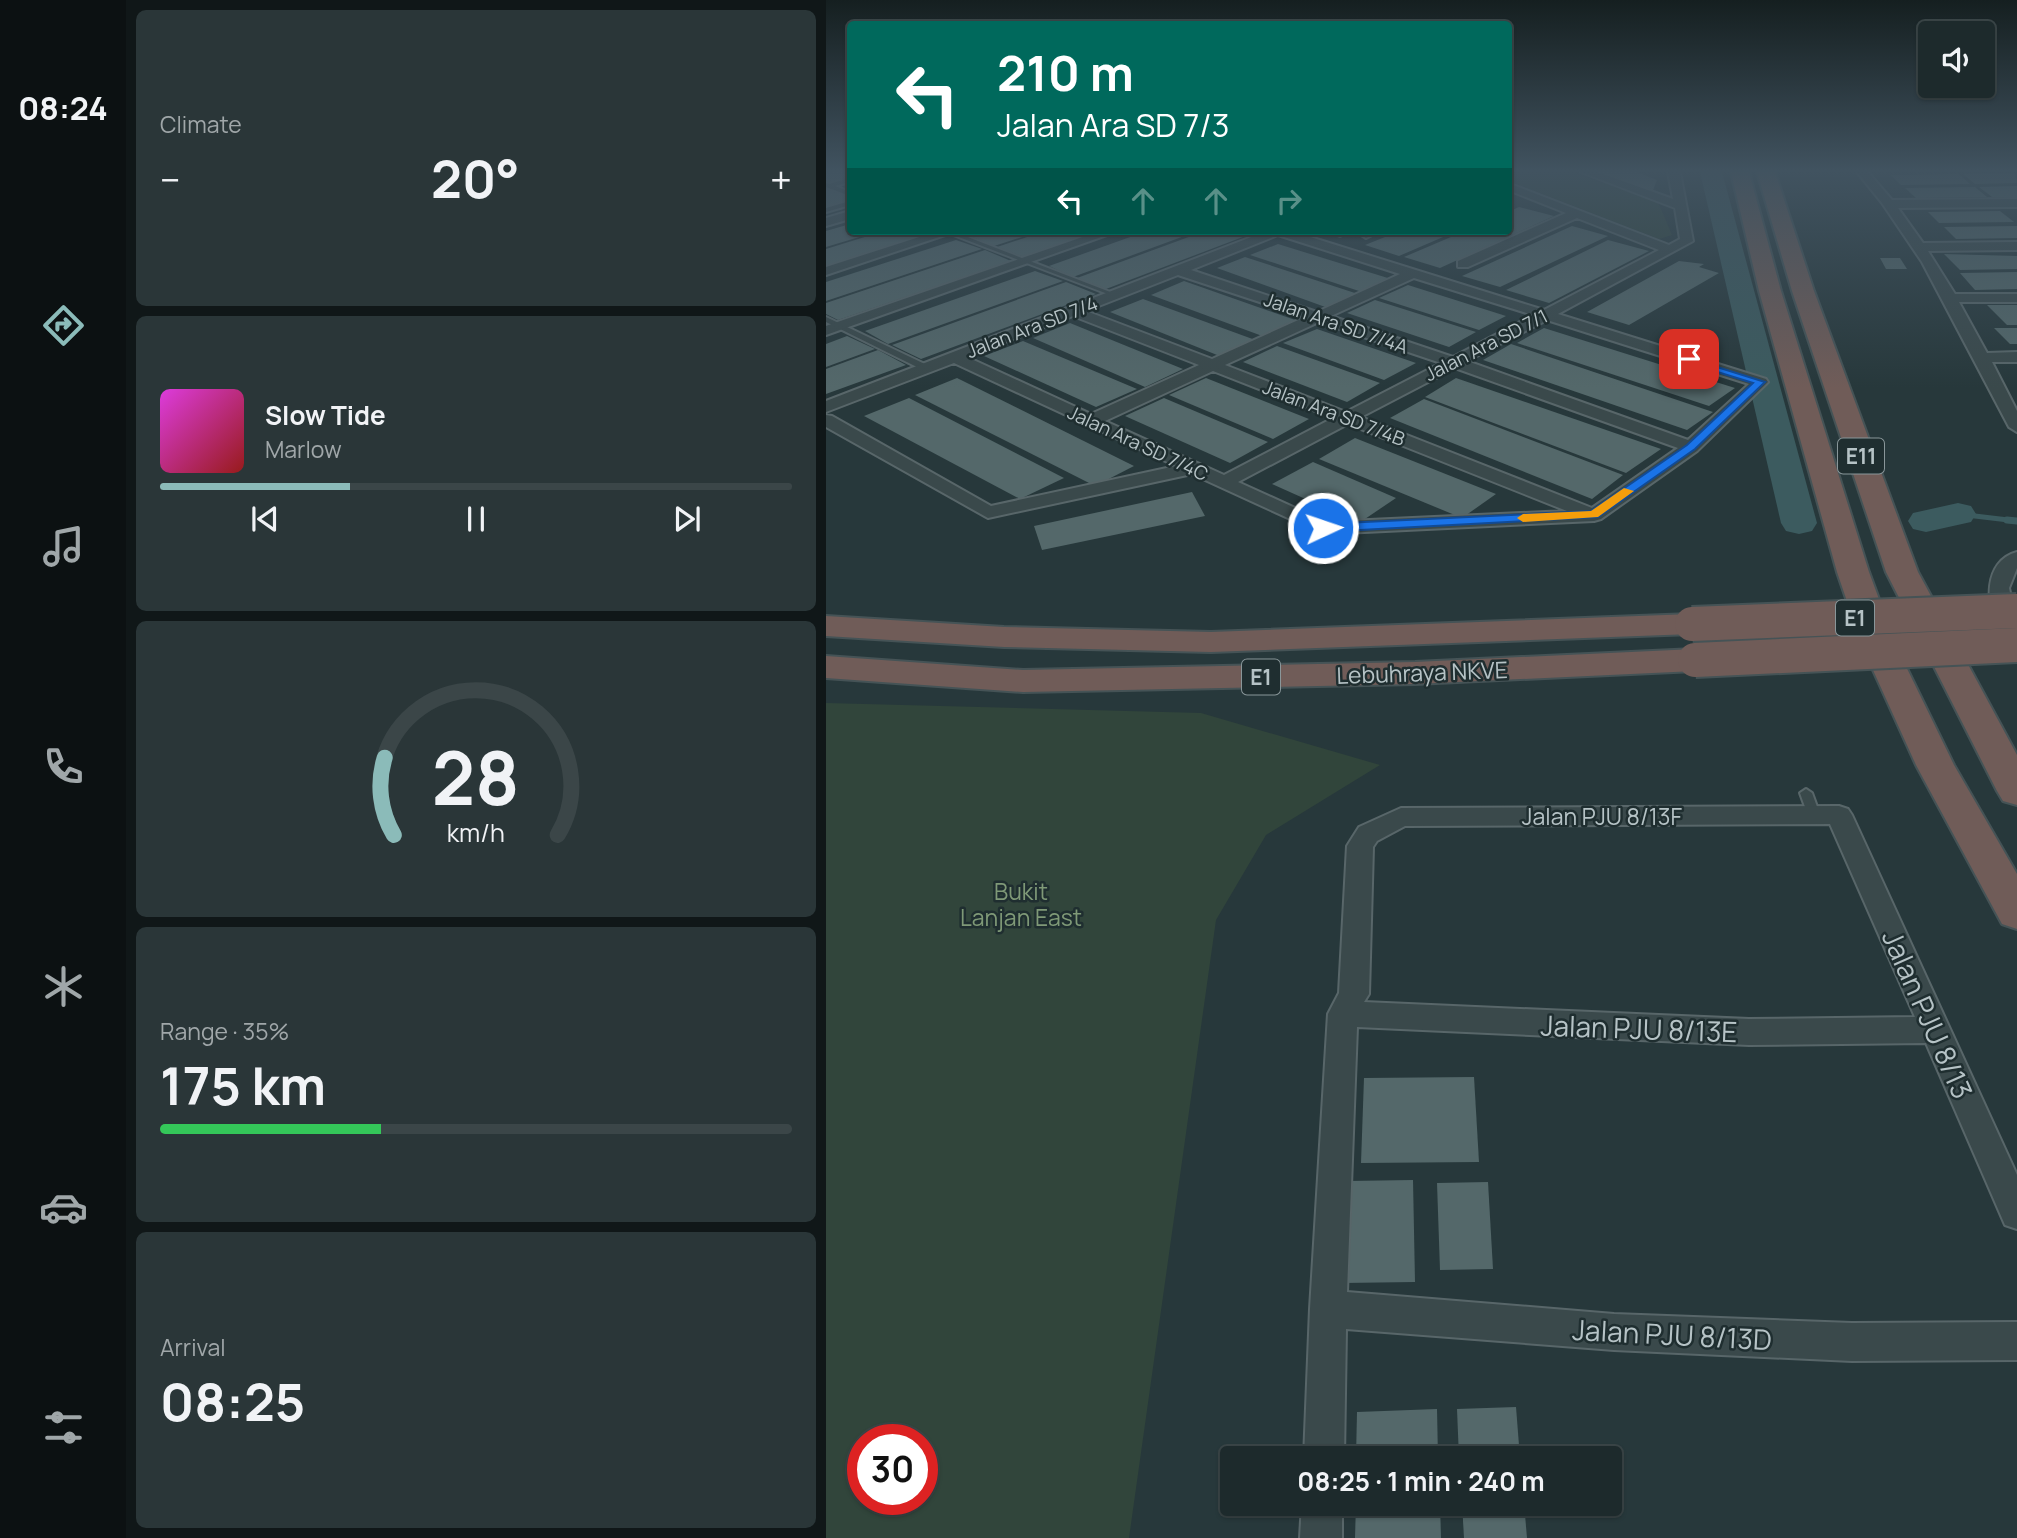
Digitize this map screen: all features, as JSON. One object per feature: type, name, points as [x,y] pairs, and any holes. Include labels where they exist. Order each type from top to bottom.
[{"type":"highway","name":"E11","points":[[1758,244],[1777,316],[1853,572],[1880,648],[1936,765],[2017,912]]},
{"type":"highway","name":"E11","points":[[1788,244],[1902,572],[2017,791]]},
{"type":"highway","name":"Lebuhraya NKVE","points":[[826,626],[1004,638],[1211,642],[2017,611]]},
{"type":"highway","name":"Lebuhraya NKVE","points":[[826,667],[1023,681],[1401,673],[2017,645]]},
{"type":"street","points":[[826,271],[909,244]]},
{"type":"street","points":[[826,331],[1075,244]]},
{"type":"street","name":"Jalan Ara SD 7/4","points":[[826,407],[1245,244]]},
{"type":"street","points":[[1319,244],[1760,382],[1691,447],[1594,514]]},
{"type":"street","points":[[1463,264],[1508,244]]},
{"type":"street","points":[[1654,244],[1670,250],[1682,244]]},
{"type":"street","points":[[1914,244],[1951,298],[2017,427]]},
{"type":"street","points":[[1916,247],[2017,246]]},
{"type":"street","name":"Jalan Ara SD 7/1","points":[[1224,482],[1670,250]]},
{"type":"street","name":"Jalan Ara SD 7/4A","points":[[1178,270],[1454,362],[1691,447]]},
{"type":"street","points":[[1090,421],[1413,273]]},
{"type":"street","points":[[1951,298],[2017,298]]},
{"type":"street","name":"Jalan Ara SD 7/4B","points":[[1074,310],[1594,514]]},
{"type":"street","name":"Jalan Ara SD 7/4C","points":[[954,357],[1323,528],[1594,514]]},
{"type":"street","points":[[1981,358],[2017,357]]},
{"type":"street","points":[[826,420],[988,512],[1194,468]]},
{"type":"street","points":[[2017,558],[2006,566],[2000,576],[1998,590],[2005,618],[2017,639]]},
{"type":"street","name":"Jalan PJU 8/13F","points":[[1343,1014],[1353,994],[1360,846],[1368,834],[1401,817],[1820,808]]},
{"type":"street","name":"Jalan PJU 8/13","points":[[1820,808],[1936,1030],[2017,1213]]},
{"type":"street","points":[[1324,1446],[1328,1310],[1343,1014]]},
{"type":"street","name":"Jalan PJU 8/13E","points":[[1343,1014],[1749,1032],[1936,1030]]},
{"type":"street","name":"Jalan PJU 8/13D","points":[[1328,1310],[1627,1333],[1852,1342],[2017,1341]]},
{"type":"street","points":[[1321,1538],[1322,1516]]},
{"type":"lane","points":[[981,244],[1115,295]]},
{"type":"lane","points":[[826,319],[926,368]]},
{"type":"green space","name":"Bukit Lanjan East","points":[[826,703],[1201,713],[1380,765],[1266,835],[1216,920],[1129,1538],[826,1538]]},
{"type":"building","points":[[843,244],[899,244],[826,266],[826,249]]},
{"type":"building","points":[[944,244],[967,244],[982,249],[826,301],[826,282]]},
{"type":"building","points":[[1007,244],[1062,244],[1024,257],[997,247]]},
{"type":"building","points":[[1111,244],[1163,244],[1073,277],[1049,266]]},
{"type":"building","points":[[1170,244],[1225,244],[1106,289],[1077,278]]},
{"type":"building","points":[[1278,244],[1391,279],[1362,292],[1250,255]]},
{"type":"building","points":[[1368,244],[1427,244],[1399,256],[1365,245]]},
{"type":"building","points":[[1435,244],[1493,244],[1440,268],[1404,257]]},
{"type":"building","points":[[1533,244],[1592,244],[1500,287],[1462,276]]},
{"type":"building","points":[[1600,244],[1622,244],[1649,251],[1549,303],[1506,290]]},
{"type":"building","points":[[985,250],[1011,261],[838,320],[826,314],[826,303]]},
{"type":"building","points":[[1944,254],[2017,256],[2017,269],[1960,270]]},
{"type":"building","points":[[1245,257],[1358,294],[1328,308],[1217,268]]},
{"type":"building","points":[[1880,258],[1900,258],[1907,269],[1886,269]]},
{"type":"building","points":[[1679,261],[1704,264],[1699,267],[1719,273],[1629,325],[1587,312]]},
{"type":"building","points":[[1035,271],[1063,281],[888,344],[865,331]]},
{"type":"building","points":[[2017,272],[2017,289],[1975,290],[1960,273]]},
{"type":"building","points":[[1184,281],[1298,321],[1265,337],[1151,295]]},
{"type":"building","points":[[1066,282],[1096,294],[921,359],[892,345]]},
{"type":"building","points":[[1408,285],[1506,316],[1479,330],[1379,298]]},
{"type":"building","points":[[1143,299],[1258,341],[1222,357],[1110,312]]},
{"type":"building","points":[[1375,300],[1476,332],[1449,347],[1347,313]]},
{"type":"building","points":[[1987,305],[2017,305],[2017,325],[2007,325]]},
{"type":"building","points":[[1070,323],[1183,369],[1145,387],[1033,338]]},
{"type":"building","points":[[1544,328],[1735,388],[1709,406],[1517,343]]},
{"type":"building","points":[[1994,328],[2017,328],[2017,344],[2010,344]]},
{"type":"building","points":[[1317,329],[1416,363],[1384,380],[1283,343]]},
{"type":"building","points":[[847,336],[875,349],[826,367],[826,344]]},
{"type":"building","points":[[1023,341],[1137,389],[1096,407],[984,356]]},
{"type":"building","points":[[1511,344],[1713,412],[1687,430],[1483,360]]},
{"type":"building","points":[[1277,346],[1380,383],[1347,402],[1243,362]]},
{"type":"building","points":[[878,350],[906,365],[826,394],[826,369]]},
{"type":"building","points":[[957,378],[1134,466],[1095,486],[915,395]]},
{"type":"building","points":[[1206,378],[1309,419],[1273,439],[1169,395]]},
{"type":"building","points":[[1456,378],[1661,449],[1626,473],[1425,397]]},
{"type":"building","points":[[909,398],[1064,478],[1020,499],[864,416]]},
{"type":"building","points":[[1164,398],[1268,442],[1230,463],[1125,416]]},
{"type":"building","points":[[1424,399],[1623,475],[1592,499],[1390,418]]},
{"type":"building","points":[[1355,438],[1496,494],[1462,518],[1319,459]]},
{"type":"building","points":[[1313,462],[1396,498],[1359,523],[1272,484]]},
{"type":"building","points":[[1192,492],[1205,516],[1042,550],[1034,526]]},
{"type":"building","points":[[1474,1077],[1479,1162],[1361,1163],[1364,1078]]},
{"type":"building","points":[[1413,1180],[1415,1282],[1343,1283],[1347,1181]]},
{"type":"building","points":[[1488,1182],[1493,1269],[1440,1270],[1437,1183]]},
{"type":"building","points":[[1516,1407],[1519,1446],[1459,1446],[1457,1409]]},
{"type":"building","points":[[1437,1409],[1438,1446],[1356,1446],[1357,1412]]},
{"type":"building","points":[[1356,1516],[1440,1516],[1441,1538],[1355,1538]]},
{"type":"building","points":[[1463,1516],[1525,1516],[1527,1538],[1464,1538]]},
{"type":"waterway","points":[[1729,244],[1799,523]]},
{"type":"waterway","points":[[1958,514],[2017,521],[2007,520]]},
{"type":"waterway","points":[[1926,521],[1958,514]]},
{"type":"slow traffic","points":[[1523,518],[1594,514],[1628,491]]},
{"type":"route","points":[[1323,528],[1594,514],[1691,447],[1760,382],[1689,359]]}]
